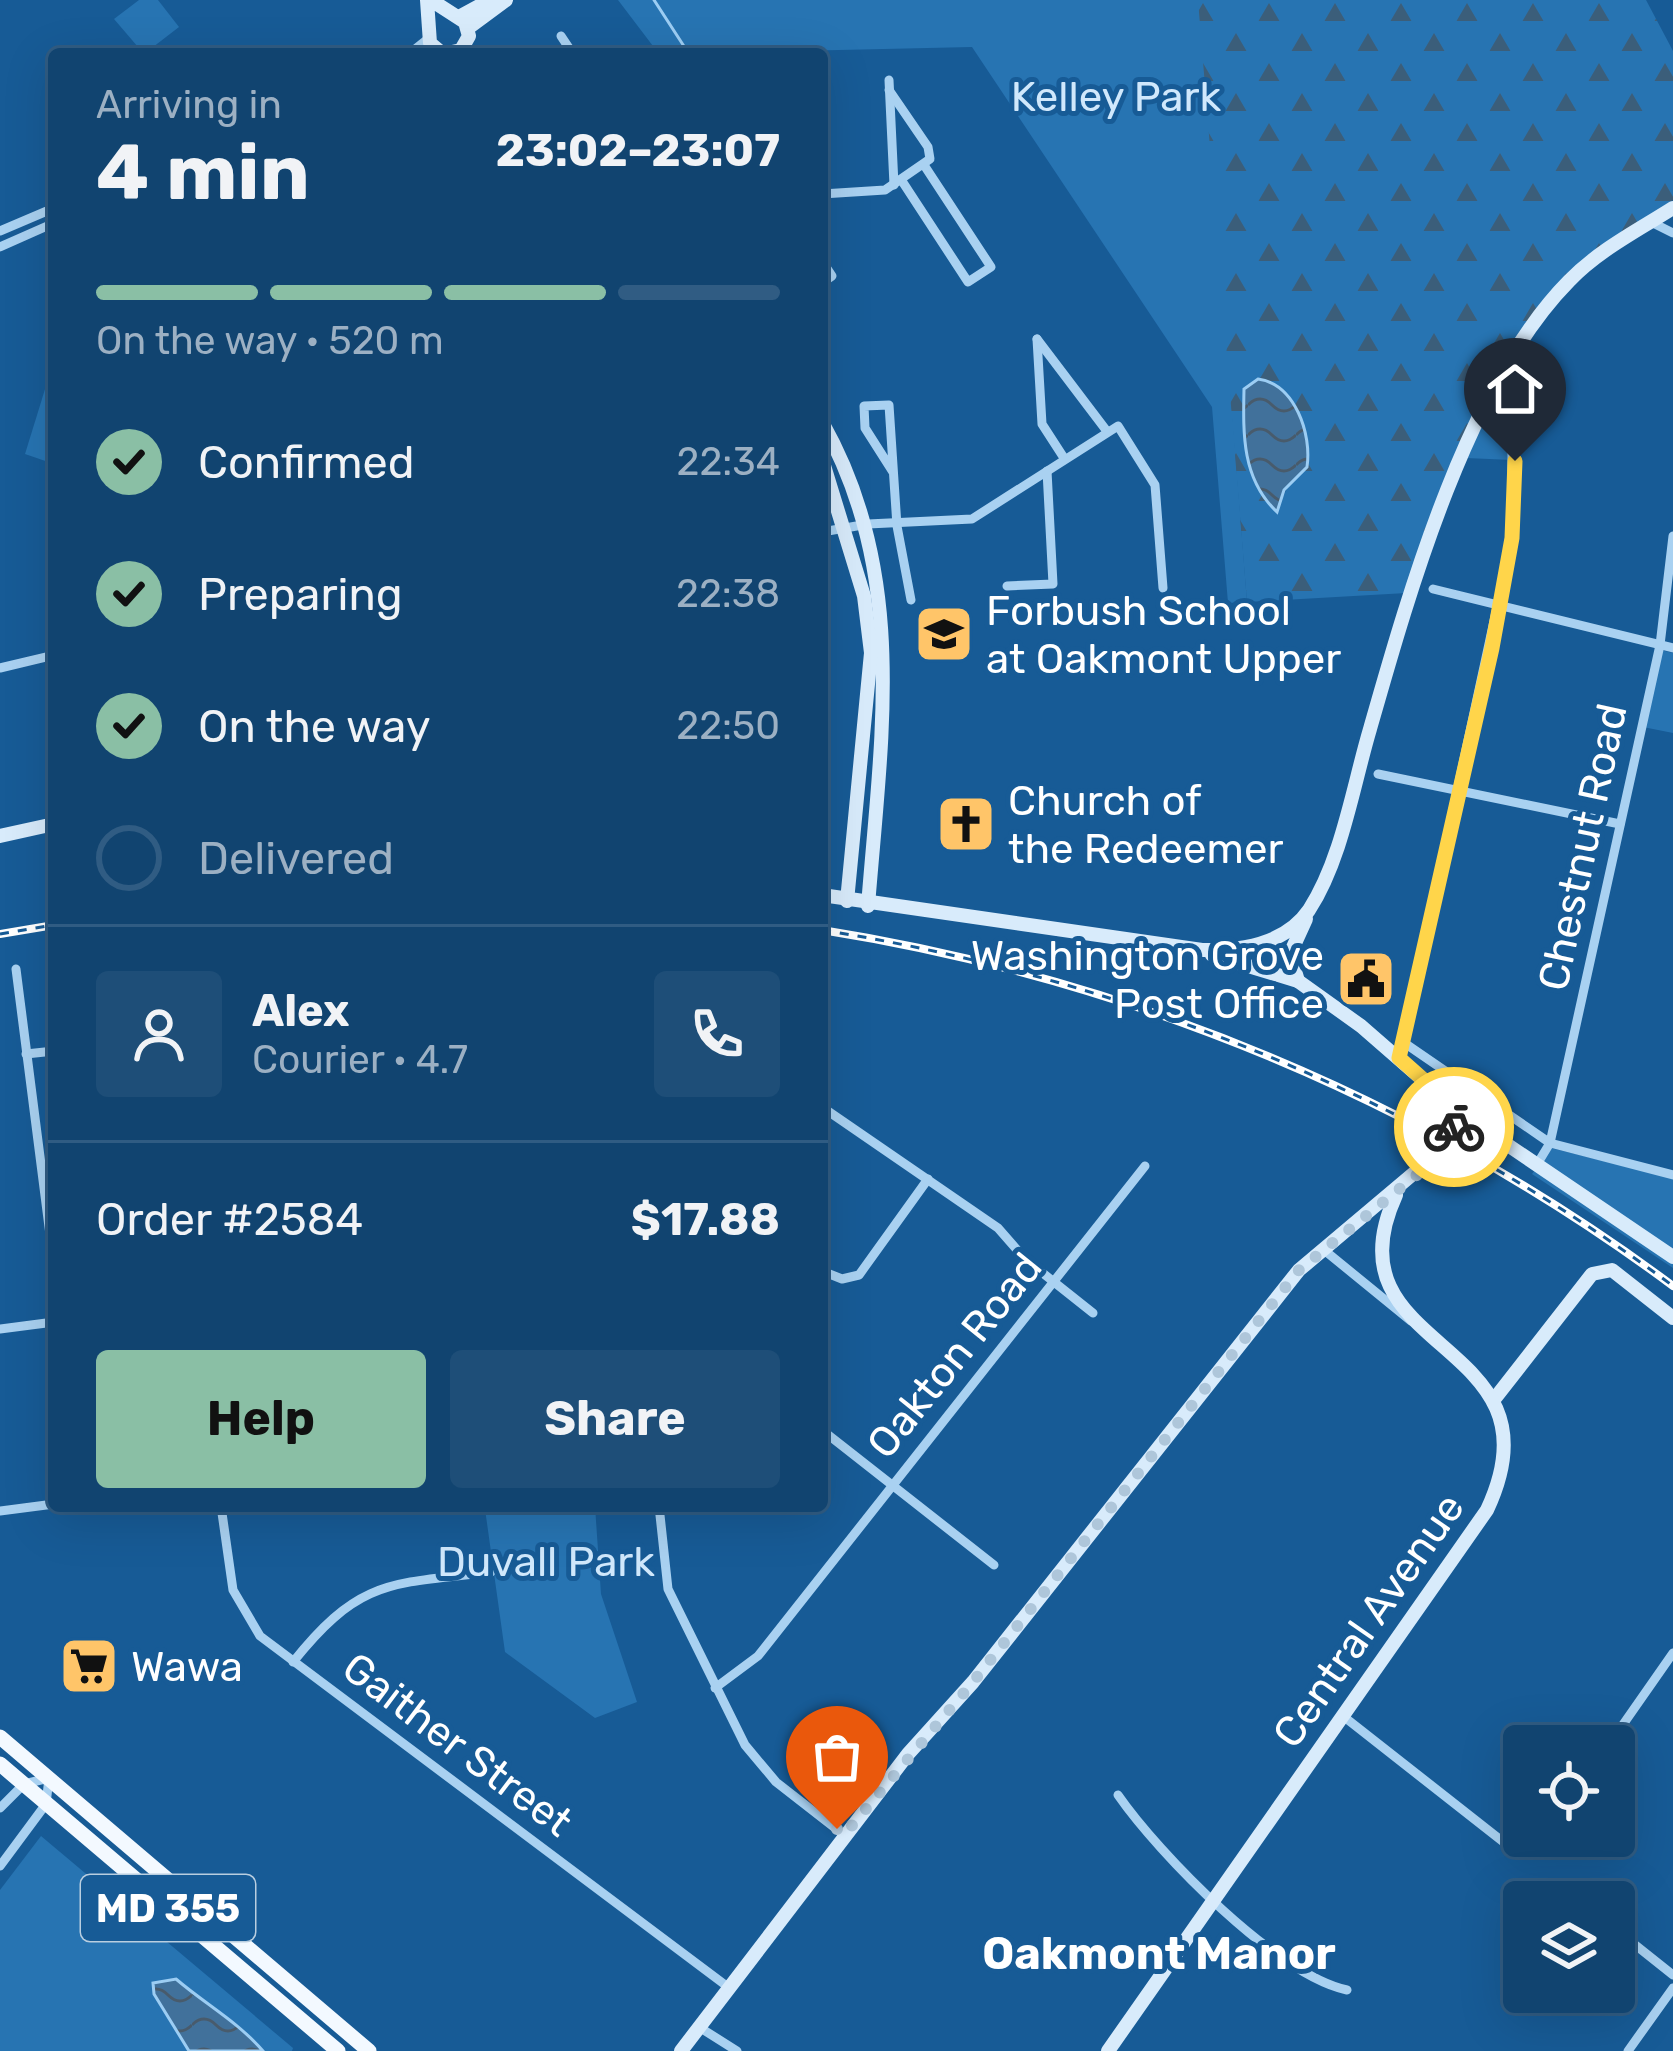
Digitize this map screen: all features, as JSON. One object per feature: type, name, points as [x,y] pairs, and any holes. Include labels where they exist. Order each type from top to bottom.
[{"type":"main road","name":"MD 355","points":[[0,1736],[345,2047]]},
{"type":"main road","name":"MD 355","points":[[0,1764],[345,2047],[370,2051]]},
{"type":"street","points":[[429,0],[463,31]]},
{"type":"street","points":[[429,0],[429,32],[439,48]]},
{"type":"street","points":[[463,31],[490,0]]},
{"type":"street","points":[[414,48],[429,32],[463,31],[506,0]]},
{"type":"street","points":[[561,37],[569,48]]},
{"type":"street","points":[[828,194],[867,194],[898,183],[930,158],[889,84],[898,183],[968,282],[991,267],[924,165]]},
{"type":"street","points":[[1294,979],[1290,954],[1332,858],[1414,584],[1500,379],[1540,314],[1570,280],[1603,251],[1673,208]]},
{"type":"street","points":[[0,231],[48,211]]},
{"type":"street","points":[[1651,222],[1673,232]]},
{"type":"street","points":[[0,247],[48,226]]},
{"type":"street","points":[[1064,458],[1042,424],[1037,339],[1110,428]]},
{"type":"street","points":[[892,472],[865,428],[864,406],[889,405],[897,526],[911,600]]},
{"type":"street","points":[[828,531],[868,524],[972,519],[1110,428],[1122,428],[1155,485],[1163,588]]},
{"type":"street","points":[[1401,1050],[1512,538],[1512,431]]},
{"type":"street","points":[[828,435],[868,524],[887,663],[868,906]]},
{"type":"street","points":[[1007,586],[1053,584],[1047,471]]},
{"type":"street","points":[[828,478],[864,596],[871,653],[848,901]]},
{"type":"street","name":"Chestnut Road","points":[[1537,1166],[1550,1143],[1660,645],[1673,536]]},
{"type":"street","points":[[1432,589],[1673,648]]},
{"type":"street","points":[[0,668],[48,656]]},
{"type":"street","points":[[1378,774],[1620,824]]},
{"type":"street","points":[[0,836],[48,825]]},
{"type":"street","points":[[828,896],[868,906],[1202,950],[1294,979],[1550,1143],[1673,1175]]},
{"type":"street","points":[[1202,950],[1266,943],[1308,911]]},
{"type":"street","points":[[1266,943],[1294,979]]},
{"type":"street","points":[[16,969],[48,1178]]},
{"type":"street","points":[[1401,1050],[1459,1119],[1673,1257]]},
{"type":"street","points":[[26,1054],[48,1052]]},
{"type":"street","points":[[828,1111],[998,1228],[1093,1313]]},
{"type":"street","points":[[681,2051],[844,1835],[973,1682],[1299,1270],[1439,1152],[1459,1119]]},
{"type":"street","name":"Oakton Road","points":[[716,1688],[758,1656],[1145,1166]]},
{"type":"street","points":[[828,1273],[842,1279],[859,1275],[928,1179]]},
{"type":"street","points":[[1400,1188],[1385,1220],[1383,1260],[1389,1284],[1416,1324]]},
{"type":"street","points":[[1324,1250],[1496,1397],[1592,1274],[1612,1270],[1673,1318]]},
{"type":"street","points":[[0,1329],[48,1323]]},
{"type":"street","name":"Central Avenue","points":[[1108,2051],[1487,1510],[1504,1457],[1496,1397]]},
{"type":"street","points":[[828,1435],[994,1565]]},
{"type":"street","points":[[0,1511],[48,1505]]},
{"type":"street","name":"Gaither Street","points":[[222,1512],[238,1606],[260,1636],[728,1987]]},
{"type":"street","points":[[660,1512],[668,1589],[760,1767],[844,1835]]},
{"type":"street","points":[[293,1662],[325,1622],[366,1592],[491,1572]]},
{"type":"street","points":[[1623,1725],[1673,1653]]},
{"type":"street","points":[[1343,1716],[1503,1842]]},
{"type":"street","points":[[0,1808],[23,1784],[49,1778],[46,1804],[0,1866]]},
{"type":"street","points":[[1118,1796],[1143,1832],[1214,1900],[1312,1978],[1347,1990]]},
{"type":"street","points":[[1635,1945],[1673,1975]]},
{"type":"street","points":[[1628,2051],[1673,1988]]},
{"type":"street","points":[[699,2026],[737,2051]]},
{"type":"green space","points":[[139,0],[158,0],[179,27],[152,48],[139,48],[114,19]]},
{"type":"green space","name":"Kelley Park","points":[[618,0],[1200,0],[1247,602],[1228,603],[1212,407],[972,47],[654,48]]},
{"type":"green space","points":[[1198,0],[1646,0],[1673,51],[1673,200],[1609,242],[1502,361],[1406,593],[1247,602]],"holes":[[[1264,379],[1289,397],[1308,446],[1276,511],[1250,470],[1244,439],[1244,389]]]},
{"type":"green space","points":[[48,379],[48,462],[25,454]]},
{"type":"green space","points":[[1496,388],[1514,391],[1512,460],[1466,458]]},
{"type":"green space","points":[[1661,650],[1673,653],[1673,733],[1643,727]]},
{"type":"green space","points":[[1551,1148],[1673,1178],[1673,1268],[1532,1174]]},
{"type":"green space","name":"Duvall Park","points":[[485,1512],[595,1512],[601,1594],[637,1702],[595,1718],[505,1652]]},
{"type":"green space","points":[[41,1836],[292,2051],[0,2051],[0,1890]]},
{"type":"water","points":[[1258,379],[1282,390],[1291,400],[1307,440],[1307,467],[1284,490],[1277,512],[1257,485],[1247,455],[1244,389]]},
{"type":"water","points":[[176,1979],[263,2051],[189,2051],[154,1994],[153,1983]]},
{"type":"waterway","points":[[654,0],[685,48]]},
{"type":"railway","points":[[0,934],[48,926]]},
{"type":"railway","points":[[828,931],[1050,980],[1161,1015],[1269,1057],[1478,1159],[1577,1219],[1673,1286]]},
{"type":"way so far","points":[[837,1829],[844,1835],[973,1682],[1299,1270],[1428,1166],[1454,1127]]},
{"type":"place","name":"Forbush School at Oakmont Upper","points":[[944,634]]},
{"type":"place","name":"Church of the Redeemer","points":[[966,824]]},
{"type":"place","name":"Washington Grove Post Office","points":[[1366,979]]},
{"type":"place","name":"Wawa","points":[[89,1666]]},
{"type":"district","name":"Oakmont Manor","points":[[1159,1953]]},
{"type":"route","points":[[1454,1127],[1462,1114],[1399,1058],[1492,648],[1512,538],[1515,461]]}]
